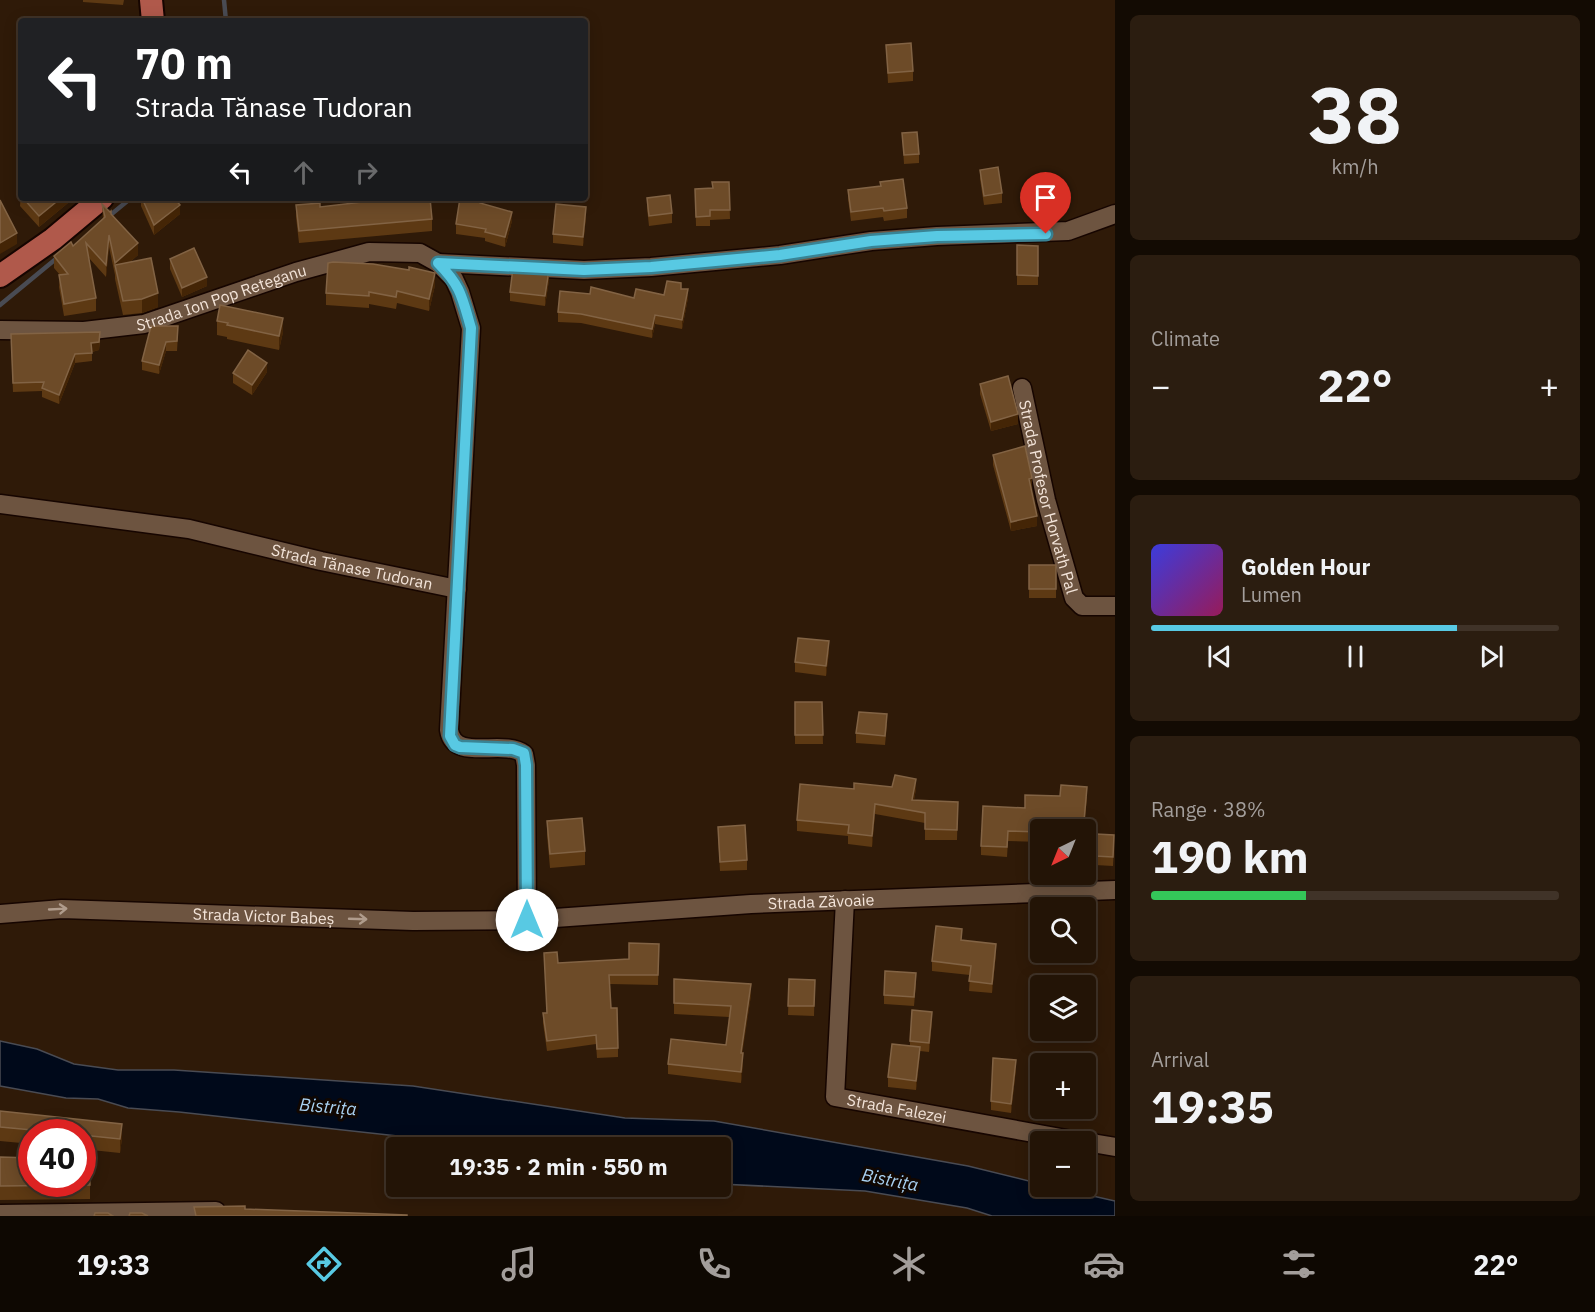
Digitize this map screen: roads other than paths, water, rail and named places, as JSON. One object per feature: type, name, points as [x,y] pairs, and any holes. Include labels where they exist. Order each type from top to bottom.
[{"type":"main road","points":[[0,276],[53,239],[98,201]]},
{"type":"street","name":"Strada Ion Pop Reteganu","points":[[438,263],[584,270],[651,267],[780,255],[871,241],[1068,231],[1115,214]]},
{"type":"street","name":"Strada Ion Pop Reteganu","points":[[0,330],[84,331],[144,324],[296,272],[369,252],[420,253],[438,263],[454,279],[471,328],[457,589]]},
{"type":"street","name":"Strada Profesor Horvath Pal","points":[[1022,388],[1046,500],[1074,598],[1082,606],[1115,606]]},
{"type":"street","name":"Strada Tănase Tudoran","points":[[0,504],[189,529],[321,561],[457,589]]},
{"type":"street","points":[[457,589],[450,736],[455,745],[460,747],[513,749],[524,753],[527,920]]},
{"type":"street","name":"Strada Zăvoaie","points":[[527,920],[751,904],[1115,890]]},
{"type":"street","name":"Strada Falezei","points":[[845,900],[835,1097],[1030,1132]]},
{"type":"street","name":"Strada Victor Babeș","points":[[0,914],[62,909],[413,921],[527,920]]},
{"type":"street","name":"Strada Falezei","points":[[1096,1144],[1115,1147]]},
{"type":"street","points":[[0,1214],[239,1211]]},
{"type":"water","name":"Bistrița","points":[[0,1041],[37,1049],[74,1064],[118,1070],[174,1070],[413,1086],[625,1118],[714,1121],[968,1166],[1030,1181],[1030,1197],[1096,1197],[1115,1201],[1115,1216],[992,1216],[967,1208],[865,1191],[731,1185],[731,1137],[407,1137],[128,1108],[98,1099],[66,1098],[0,1086]]},
{"type":"waterway","points":[[224,0],[226,18]]},
{"type":"waterway","points":[[108,217],[127,201]]},
{"type":"waterway","points":[[0,305],[57,258]]}]
